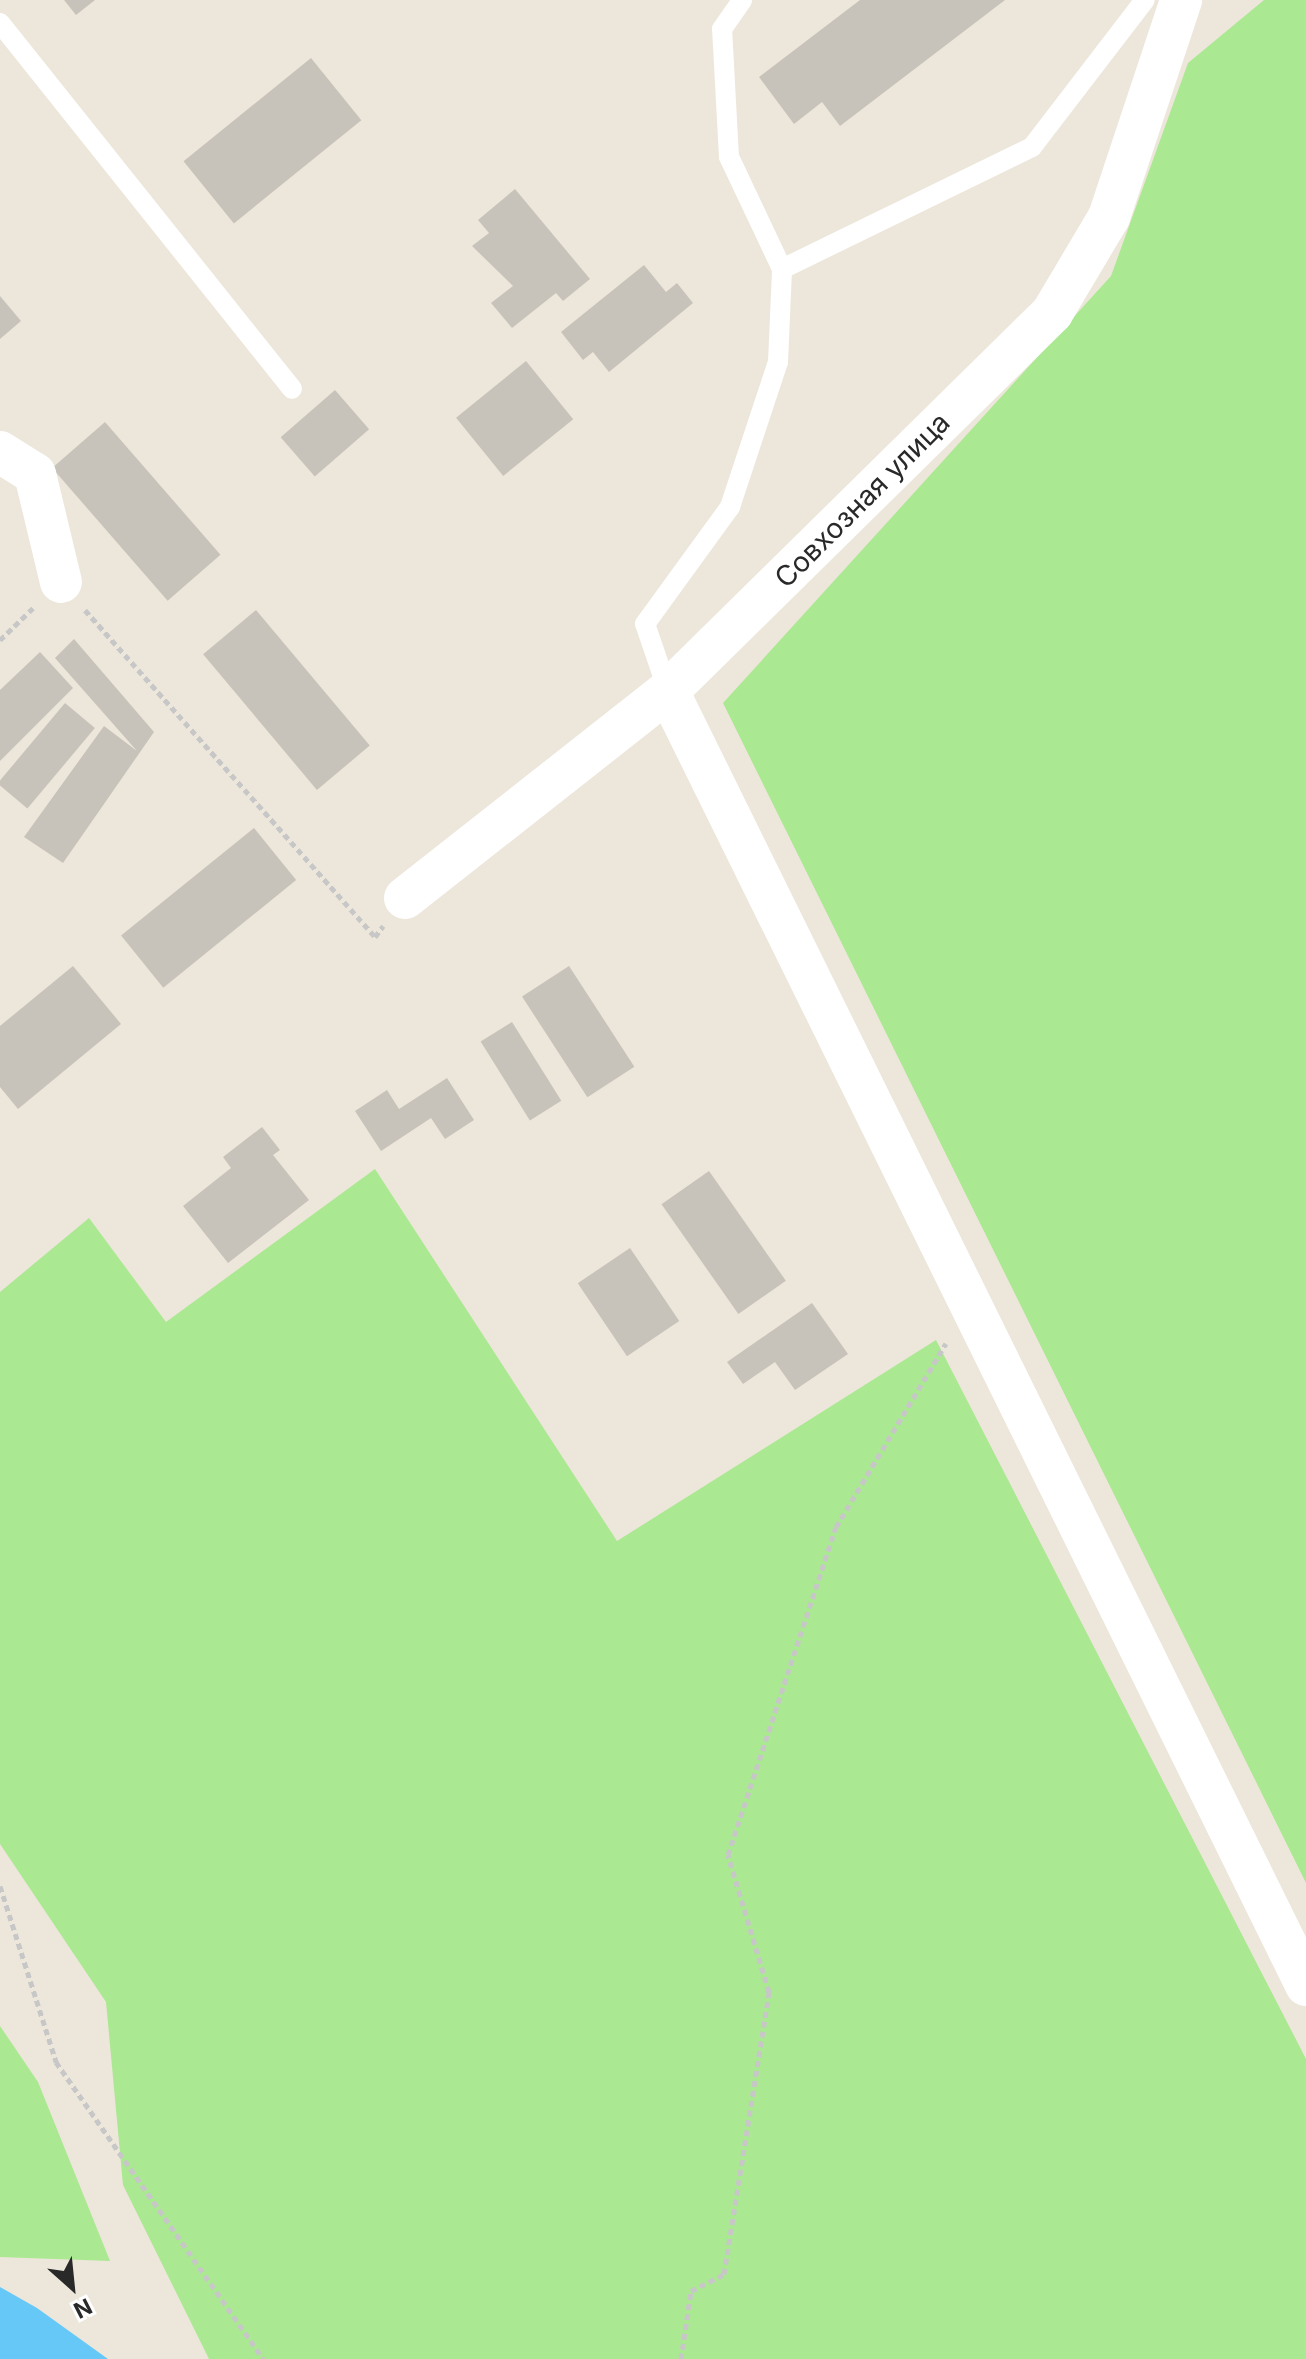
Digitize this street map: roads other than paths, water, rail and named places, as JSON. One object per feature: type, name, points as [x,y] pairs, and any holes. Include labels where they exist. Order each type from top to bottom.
[{"type":"street","name":"Совхозная улица","points":[[405,898],[668,691],[1052,313],[1109,217],[1181,0]]},
{"type":"street","points":[[0,452],[35,474],[61,582]]},
{"type":"street","points":[[668,691],[1306,1985]]},
{"type":"lane","points":[[668,691],[645,624],[730,507],[778,362],[782,269],[729,157],[722,29],[742,0]]},
{"type":"lane","points":[[782,269],[1032,147],[1145,0]]},
{"type":"lane","points":[[0,23],[292,389]]},
{"type":"water","points":[[0,2287],[37,2308],[108,2359],[0,2359]]}]
